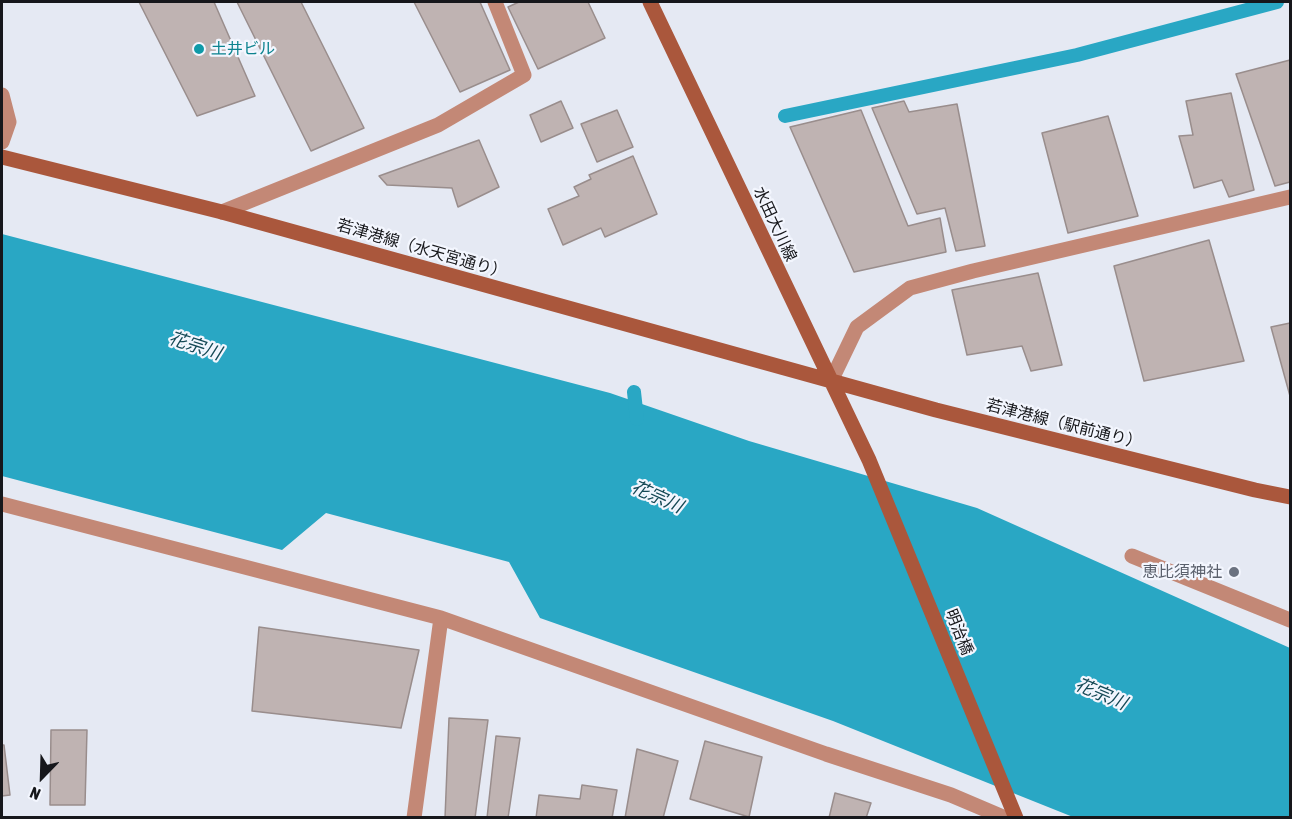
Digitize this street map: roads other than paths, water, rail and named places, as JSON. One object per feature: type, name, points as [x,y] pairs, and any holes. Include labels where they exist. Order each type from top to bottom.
[{"type":"main road","name":"水田大川線","points":[[650,2],[869,460]]},
{"type":"main road","name":"若津港線（水天宮通り）","points":[[2,157],[222,212],[831,381]]},
{"type":"main road","name":"若津港線（駅前通り）","points":[[831,381],[936,410],[1255,490],[1290,496]]},
{"type":"main road","name":"明治橋","points":[[869,460],[1016,818]]},
{"type":"street","points":[[222,212],[438,125],[524,75],[495,2]]},
{"type":"street","points":[[2,95],[9,122],[2,142]]},
{"type":"street","points":[[831,381],[857,327],[910,288],[972,271],[1290,197]]},
{"type":"street","points":[[2,504],[441,618],[826,754],[951,795],[1005,818]]},
{"type":"street","points":[[1132,556],[1290,620]]},
{"type":"street","points":[[414,818],[441,618]]},
{"type":"water","name":"花宗川","points":[[2,234],[610,393],[749,441],[977,508],[1290,648],[1290,817],[1073,817],[833,721],[540,618],[509,562],[326,513],[282,550],[2,476]]},
{"type":"waterway","points":[[785,116],[1077,55],[1277,2]]},
{"type":"waterway","points":[[634,392],[637,419]]},
{"type":"place","name":"土井ビル","points":[[199,49]]},
{"type":"place","name":"恵比須神社","points":[[1234,572]]}]
